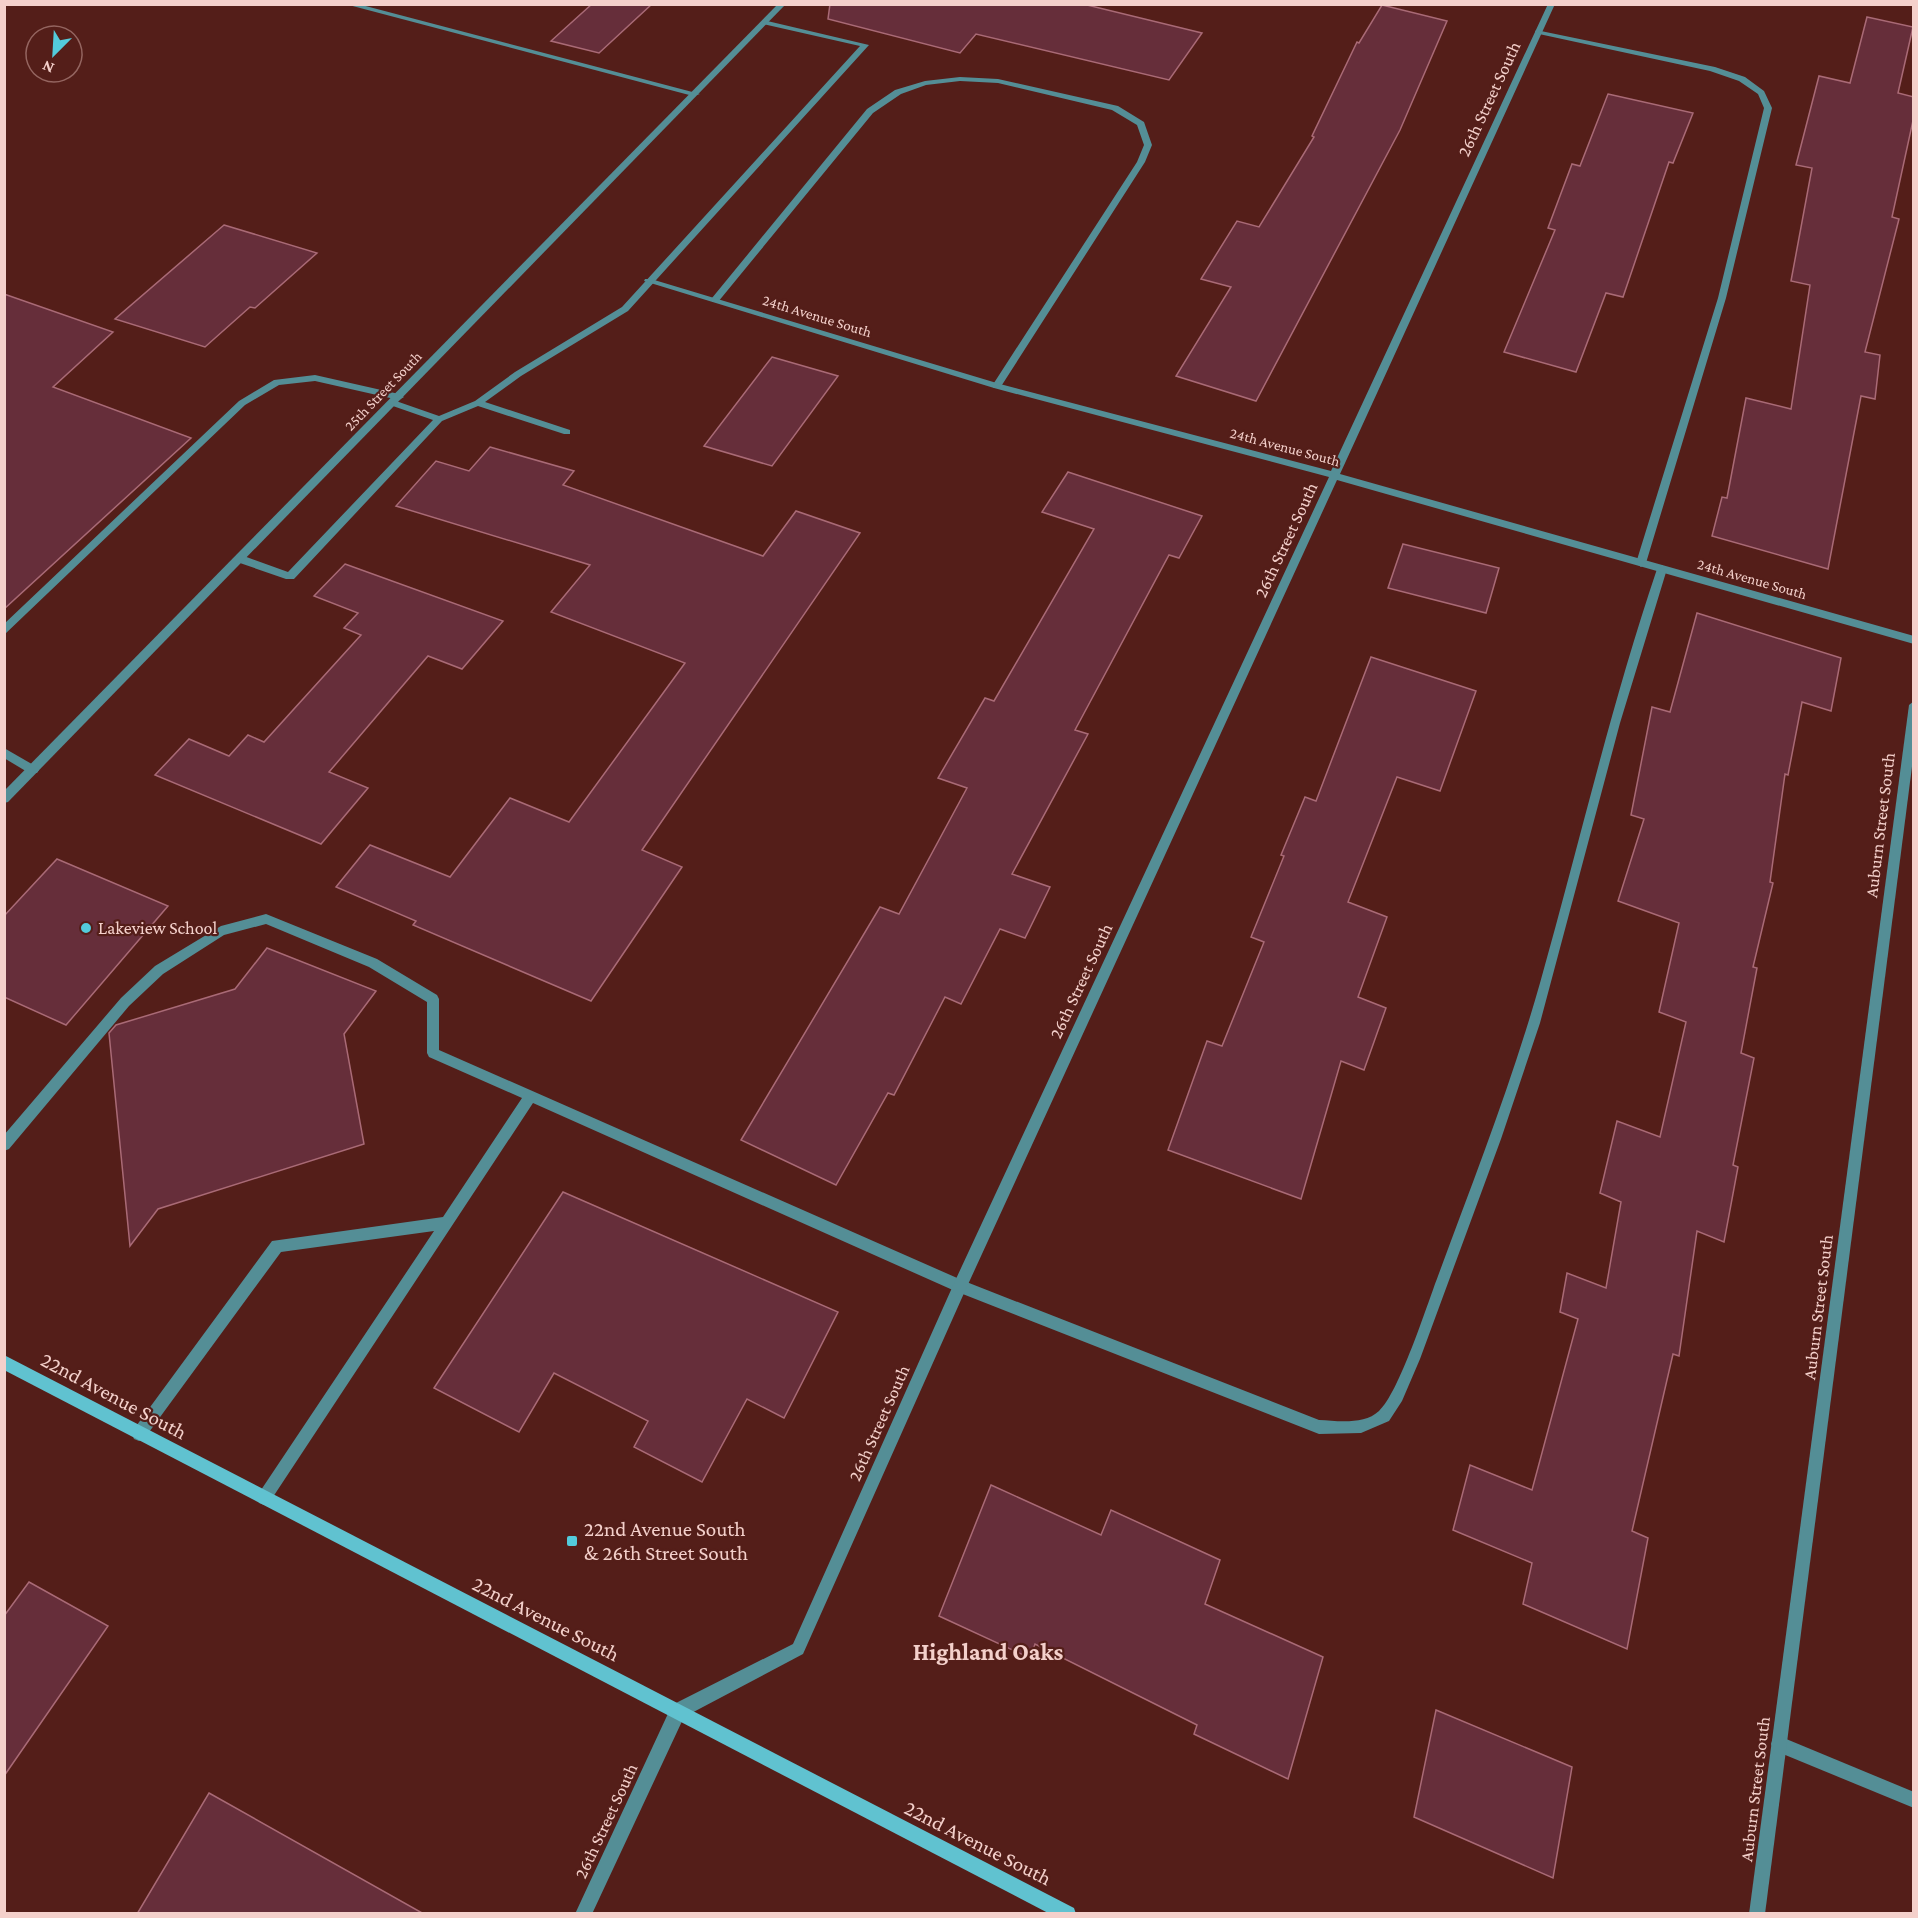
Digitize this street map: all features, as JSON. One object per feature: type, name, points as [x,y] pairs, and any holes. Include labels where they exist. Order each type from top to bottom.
[{"type":"main road","name":"22nd Avenue South","points":[[4,1362],[1068,1914]]},
{"type":"street","points":[[348,4],[696,94]]},
{"type":"street","name":"25th Street South","points":[[4,799],[783,4]]},
{"type":"street","name":"26th Street South","points":[[583,1914],[678,1711],[798,1648],[960,1286],[1552,4]]},
{"type":"street","points":[[241,559],[290,576],[440,418],[478,403],[518,374],[625,309],[648,281],[865,45],[766,22]]},
{"type":"street","points":[[1539,32],[1712,69],[1742,79],[1761,93],[1768,108],[1722,298],[1641,563]]},
{"type":"street","points":[[715,300],[870,111],[898,92],[925,83],[960,79],[998,81],[1115,108],[1142,124],[1148,145],[1141,162],[997,386]]},
{"type":"street","name":"24th Avenue South","points":[[648,281],[997,386],[1336,476],[1914,640]]},
{"type":"street","points":[[4,631],[242,403],[277,382],[315,378],[396,400],[440,418]]},
{"type":"street","points":[[478,403],[567,432]]},
{"type":"street","points":[[4,1145],[125,1002],[159,970],[221,932],[266,919],[373,963],[433,999],[433,1053],[960,1286],[1319,1427],[1356,1429],[1386,1415],[1414,1358],[1500,1131],[1546,983],[1582,837],[1644,621],[1662,569]]},
{"type":"street","name":"Auburn Street South","points":[[1758,1914],[1914,705]]},
{"type":"street","points":[[4,752],[33,770]]},
{"type":"street","points":[[264,1498],[531,1096]]},
{"type":"street","points":[[139,1434],[277,1246],[447,1223]]},
{"type":"street","points":[[1779,1744],[1914,1800]]},
{"type":"building","points":[[592,4],[652,4],[599,53],[551,41]]},
{"type":"building","points":[[830,4],[1083,4],[1202,33],[1169,80],[976,34],[960,53],[828,19]]},
{"type":"building","points":[[1382,5],[1447,21],[1400,130],[1256,401],[1176,376],[1231,287],[1201,279],[1237,221],[1259,227],[1314,137],[1312,136],[1357,42],[1359,43]]},
{"type":"building","points":[[1867,17],[1913,27],[1898,93],[1914,97],[1914,116],[1892,217],[1899,219],[1865,352],[1880,355],[1875,399],[1861,396],[1828,569],[1712,536],[1722,497],[1727,498],[1746,398],[1791,409],[1810,285],[1791,281],[1812,168],[1796,165],[1819,76],[1850,83]]},
{"type":"building","points":[[1608,94],[1693,113],[1673,163],[1669,162],[1623,297],[1606,293],[1576,372],[1504,352],[1555,230],[1548,228],[1572,164],[1580,166]]},
{"type":"building","points":[[224,225],[317,253],[255,308],[250,307],[205,347],[115,319]]},
{"type":"building","points":[[4,294],[113,332],[53,387],[191,438],[4,609]]},
{"type":"building","points":[[772,357],[838,376],[772,466],[704,446]]},
{"type":"building","points":[[490,447],[574,471],[563,485],[763,556],[796,511],[860,533],[642,850],[682,867],[591,1001],[413,925],[416,921],[336,887],[370,845],[450,877],[510,798],[569,822],[685,663],[551,612],[590,565],[396,506],[436,461],[469,471]]},
{"type":"building","points":[[1068,472],[1202,516],[1179,558],[1169,555],[1075,730],[1088,734],[1012,874],[1050,887],[1025,938],[1000,929],[961,1004],[945,997],[894,1095],[888,1093],[836,1185],[741,1140],[880,907],[899,914],[967,788],[938,778],[985,698],[994,701],[1094,529],[1042,512]]},
{"type":"building","points":[[1403,544],[1499,568],[1486,613],[1388,588]]},
{"type":"building","points":[[345,564],[503,621],[462,669],[428,656],[329,772],[368,788],[321,844],[155,775],[189,739],[229,756],[248,735],[264,742],[361,635],[344,628],[358,613],[314,596]]},
{"type":"building","points":[[1697,613],[1841,658],[1831,711],[1802,702],[1788,775],[1785,774],[1770,882],[1773,883],[1753,967],[1757,968],[1741,1053],[1754,1058],[1733,1165],[1738,1167],[1724,1242],[1697,1231],[1679,1356],[1673,1354],[1632,1531],[1648,1538],[1627,1649],[1523,1604],[1532,1563],[1453,1530],[1470,1465],[1532,1490],[1578,1319],[1560,1312],[1567,1273],[1606,1288],[1621,1202],[1600,1193],[1617,1121],[1660,1137],[1686,1022],[1659,1012],[1679,923],[1618,901],[1644,819],[1631,815],[1652,707],[1670,712]]},
{"type":"building","points":[[1371,657],[1476,691],[1440,791],[1397,777],[1348,902],[1387,917],[1358,997],[1386,1008],[1364,1070],[1341,1061],[1301,1199],[1168,1150],[1207,1041],[1222,1046],[1264,942],[1251,937],[1284,856],[1281,855],[1305,797],[1316,801]]},
{"type":"building","points":[[57,859],[168,906],[66,1025],[4,997],[4,916]]},
{"type":"building","points":[[267,948],[376,991],[344,1034],[364,1144],[158,1209],[130,1246],[109,1033],[116,1025],[235,989]]},
{"type":"building","points":[[563,1192],[838,1312],[784,1418],[747,1399],[702,1482],[634,1447],[648,1421],[554,1373],[519,1432],[434,1388]]},
{"type":"building","points":[[991,1485],[1101,1535],[1111,1510],[1220,1560],[1205,1604],[1323,1657],[1288,1779],[1194,1734],[1197,1725],[1035,1644],[1030,1658],[939,1616]]},
{"type":"building","points":[[29,1582],[108,1626],[4,1776],[4,1616]]},
{"type":"building","points":[[1436,1710],[1572,1767],[1553,1878],[1414,1817]]},
{"type":"building","points":[[209,1793],[424,1914],[137,1914]]},
{"type":"place","name":"Lakeview School","points":[[86,928]]},
{"type":"place","name":"22nd Avenue South & 26th Street South","points":[[572,1541]]},
{"type":"district","name":"Highland Oaks","points":[[988,1651]]}]
